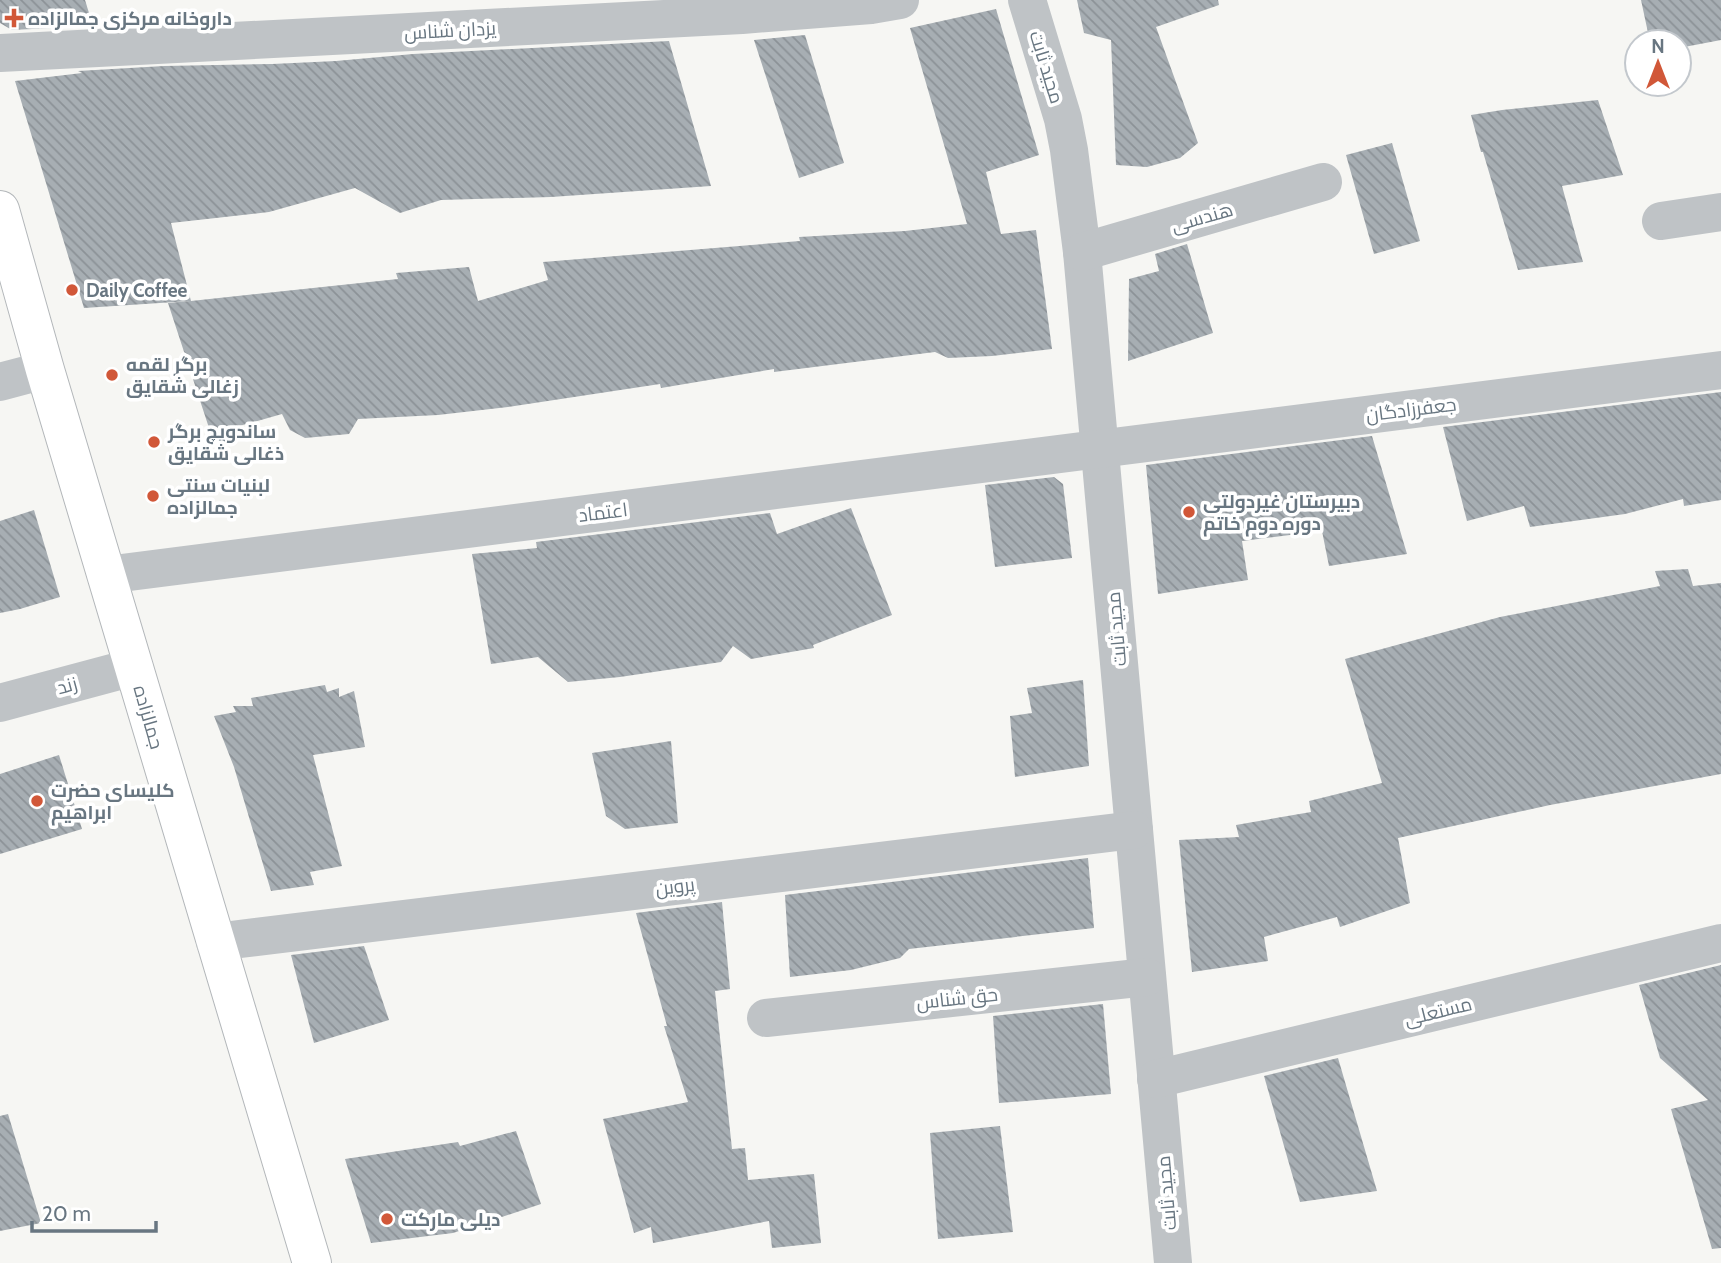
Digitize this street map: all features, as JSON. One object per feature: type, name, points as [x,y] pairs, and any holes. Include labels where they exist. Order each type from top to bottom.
[{"type":"main road","name":"جمالزاده","points":[[0,210],[45,370],[312,1263]]},
{"type":"street","name":"یزدان شناس","points":[[0,53],[741,15],[871,5],[900,0]]},
{"type":"street","name":"مجید ثابت","points":[[1027,0],[1063,119],[1082,252],[1173,1263]]},
{"type":"street","name":"هندسی","points":[[1082,252],[1323,182]]},
{"type":"street","points":[[1661,221],[1721,212]]},
{"type":"street","points":[[0,382],[45,370]]},
{"type":"street","name":"جعفرزادگان","points":[[1101,449],[1721,370]]},
{"type":"street","name":"اعتماد","points":[[106,575],[1101,449]]},
{"type":"street","name":"زند","points":[[0,703],[134,667]]},
{"type":"street","name":"پروین","points":[[215,942],[1134,830]]},
{"type":"street","name":"مستعلی","points":[[1156,1079],[1721,943]]},
{"type":"street","name":"حق شناس","points":[[766,1018],[1147,977]]},
{"type":"building","points":[[0,0],[85,0],[93,26],[12,30],[0,23]]},
{"type":"building","points":[[1077,0],[1218,0],[1219,5],[1156,27],[1198,143],[1180,158],[1147,167],[1116,165],[1111,40],[1084,33]]},
{"type":"building","points":[[1641,0],[1721,0],[1721,40],[1693,45],[1693,28],[1647,28]]},
{"type":"building","points":[[996,9],[1039,155],[986,172],[1001,234],[1036,230],[1052,349],[948,358],[935,352],[774,372],[774,369],[661,388],[660,384],[508,407],[438,415],[358,419],[349,434],[305,438],[290,430],[282,414],[211,434],[168,303],[190,301],[84,308],[15,81],[82,73],[78,71],[336,61],[413,54],[669,41],[711,186],[551,197],[441,200],[400,213],[355,188],[269,212],[171,223],[191,301],[398,279],[396,273],[469,267],[478,301],[548,280],[543,262],[967,224],[910,28]]},
{"type":"building","points":[[805,35],[844,163],[799,178],[754,40]]},
{"type":"building","points":[[1598,100],[1623,175],[1562,186],[1583,262],[1518,270],[1471,115]]},
{"type":"building","points":[[1392,143],[1420,241],[1374,254],[1346,155]]},
{"type":"building","points":[[1187,244],[1213,333],[1128,361],[1129,279],[1159,271],[1155,254]]},
{"type":"building","points":[[1721,392],[1721,500],[1684,506],[1683,499],[1625,514],[1530,527],[1524,506],[1467,521],[1443,427]]},
{"type":"building","points":[[1372,436],[1407,554],[1329,566],[1322,531],[1242,541],[1248,580],[1158,594],[1146,465]]},
{"type":"building","points":[[1054,477],[1063,484],[1072,558],[995,567],[985,485]]},
{"type":"building","points":[[851,508],[892,615],[813,645],[814,648],[751,659],[733,646],[721,662],[620,677],[568,682],[538,657],[491,664],[472,554],[537,548],[536,542],[770,513],[777,534]]},
{"type":"building","points":[[34,510],[60,597],[0,613],[0,521]]},
{"type":"building","points":[[1688,569],[1693,586],[1721,583],[1721,774],[1550,805],[1398,838],[1410,903],[1340,927],[1337,917],[1264,937],[1268,961],[1192,972],[1179,840],[1239,837],[1236,825],[1311,812],[1309,801],[1382,783],[1345,659],[1500,617],[1660,586],[1655,571]]},
{"type":"building","points":[[1083,680],[1089,766],[1015,777],[1010,716],[1032,713],[1027,688]]},
{"type":"building","points":[[325,685],[327,692],[339,688],[339,697],[354,691],[365,747],[313,755],[342,866],[310,872],[314,885],[271,891],[234,767],[214,716],[236,712],[233,706],[253,706],[251,698]]},
{"type":"building","points":[[671,741],[678,823],[625,829],[606,816],[592,753]]},
{"type":"building","name":"کلیسای حضرت ابراهیم","points":[[59,755],[82,829],[0,854],[0,774]]},
{"type":"building","points":[[1088,858],[1094,928],[909,949],[900,958],[851,970],[790,977],[785,895]]},
{"type":"building","points":[[722,902],[730,989],[715,991],[732,1149],[745,1148],[748,1180],[814,1174],[821,1243],[772,1248],[769,1221],[653,1243],[651,1227],[634,1233],[603,1119],[688,1102],[664,1026],[667,1026],[636,913]]},
{"type":"building","points":[[364,946],[389,1020],[314,1043],[291,955]]},
{"type":"building","points":[[1721,965],[1721,1248],[1712,1249],[1671,1109],[1708,1100],[1660,1058],[1639,985]]},
{"type":"building","points":[[1103,1004],[1111,1094],[999,1103],[993,1016]]},
{"type":"building","points":[[1338,1058],[1377,1191],[1300,1202],[1264,1076]]},
{"type":"building","points":[[8,1114],[41,1223],[0,1231],[0,1116]]},
{"type":"building","points":[[1000,1126],[1013,1232],[938,1239],[930,1133]]},
{"type":"building","points":[[516,1131],[541,1204],[453,1233],[371,1243],[345,1159],[458,1142],[460,1146]]},
{"type":"place","name":"داروخانه مرکزی جمالزاده","points":[[14,18]]},
{"type":"place","name":"Daily Coffee","points":[[72,290]]},
{"type":"place","name":"برگر لقمه زغالی شقایق","points":[[112,375]]},
{"type":"place","name":"ساندویچ برگر ذغالی شقایق","points":[[154,442]]},
{"type":"place","name":"لبنیات سنتی جمالزاده","points":[[153,496]]},
{"type":"place","name":"دبیرستان غیردولتی دوره دوم خاتم","points":[[1189,512]]},
{"type":"place","name":"کلیسای حضرت ابراهیم","points":[[37,801]]},
{"type":"place","name":"دیلی مارکت","points":[[387,1219]]}]
